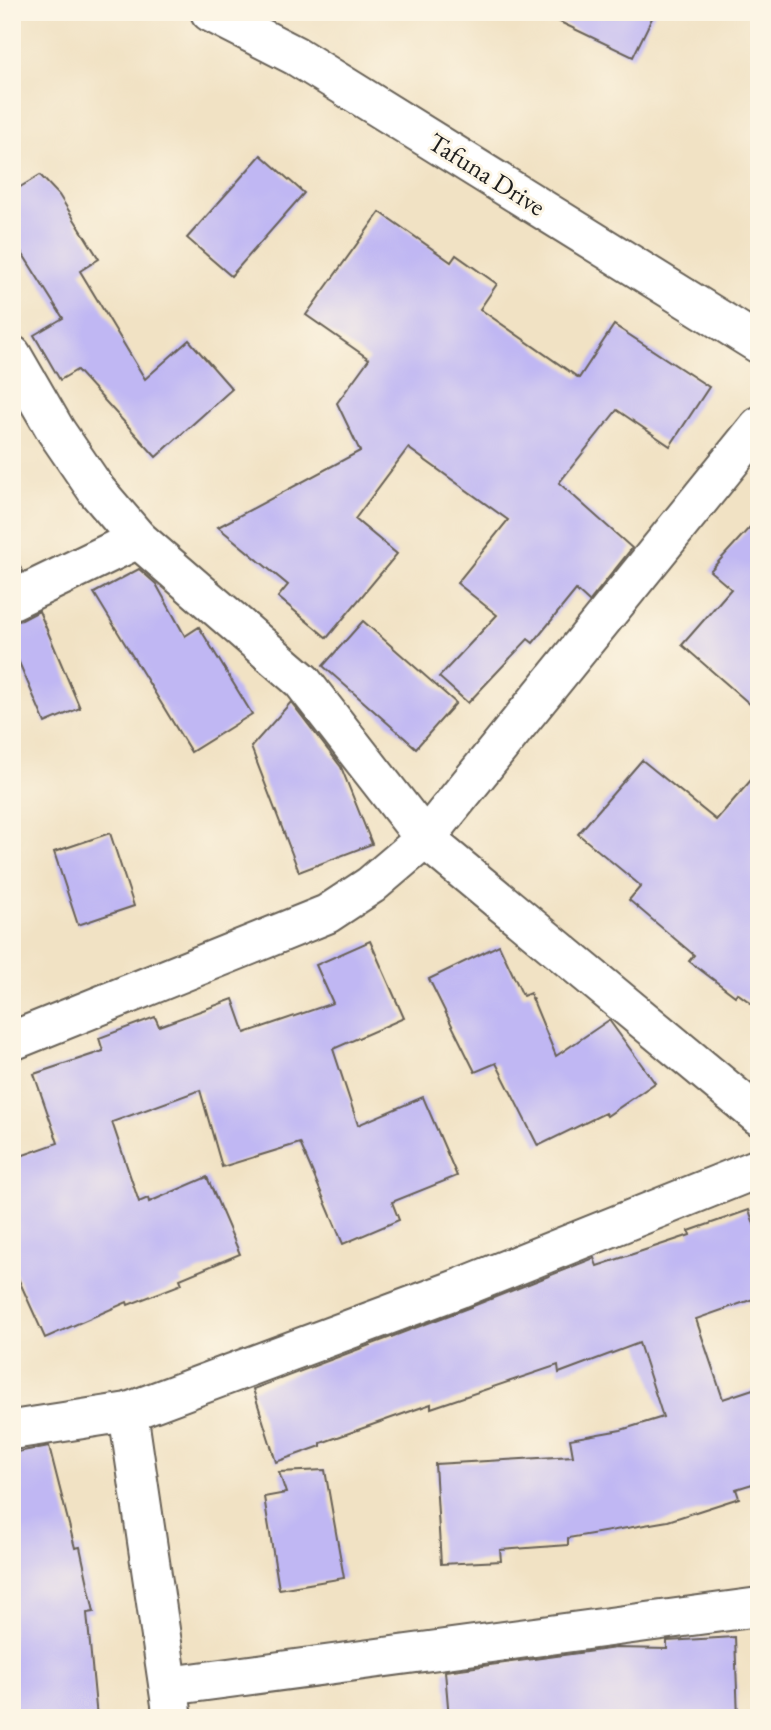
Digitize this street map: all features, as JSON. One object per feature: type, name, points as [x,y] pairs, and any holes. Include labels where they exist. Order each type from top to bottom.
[{"type":"street","name":"Tafuna Drive","points":[[210,12],[296,56],[759,344]]},
{"type":"street","points":[[12,355],[56,430],[97,491],[138,539],[302,681],[425,838],[759,1116]]},
{"type":"street","points":[[12,1041],[327,914],[371,885],[425,838],[759,426]]},
{"type":"street","points":[[12,600],[138,539]]},
{"type":"street","points":[[12,1430],[128,1412],[460,1287],[759,1168]]},
{"type":"street","points":[[128,1412],[171,1702],[759,1607]]},
{"type":"building","points":[[539,12],[655,12],[633,57]]},
{"type":"building","points":[[261,155],[304,193],[231,276],[187,238]]},
{"type":"building","points":[[40,175],[59,195],[99,259],[80,271],[145,379],[189,340],[232,389],[156,457],[77,370],[60,380],[34,335],[63,318],[12,237],[12,192]]},
{"type":"building","points":[[380,212],[451,262],[456,255],[497,284],[480,309],[579,378],[614,325],[709,387],[670,446],[617,410],[559,483],[632,548],[589,602],[576,590],[533,643],[528,639],[468,703],[439,677],[497,615],[457,583],[508,520],[408,448],[355,519],[397,554],[327,638],[278,597],[288,585],[218,527],[360,451],[337,403],[369,359],[306,315]]},
{"type":"building","points":[[759,517],[759,712],[682,645],[731,589],[710,571]]},
{"type":"building","points":[[12,549],[22,571],[12,576]]},
{"type":"building","points":[[139,569],[156,584],[185,636],[199,627],[252,714],[191,752],[94,593]]},
{"type":"building","points":[[39,611],[80,708],[45,723],[12,646],[12,622]]},
{"type":"building","points":[[363,621],[456,703],[416,748],[323,666]]},
{"type":"building","points":[[291,702],[341,767],[372,844],[299,872],[251,747]]},
{"type":"building","points":[[642,760],[716,820],[759,771],[759,1009],[737,993],[735,996],[689,961],[694,955],[629,900],[641,886],[578,834]]},
{"type":"building","points":[[110,833],[134,906],[78,925],[54,852]]},
{"type":"building","points":[[370,941],[404,1018],[333,1049],[358,1125],[423,1097],[457,1176],[392,1202],[399,1220],[343,1244],[300,1143],[222,1167],[200,1090],[112,1122],[139,1202],[148,1198],[149,1202],[207,1177],[240,1254],[180,1279],[182,1284],[128,1305],[127,1302],[45,1338],[12,1265],[12,1159],[58,1143],[34,1074],[103,1051],[99,1038],[155,1017],[159,1026],[233,999],[245,1033],[333,1003],[316,965]]},
{"type":"building","points":[[499,945],[523,996],[530,993],[556,1056],[609,1020],[655,1083],[607,1116],[605,1113],[538,1146],[496,1063],[475,1072],[429,979]]},
{"type":"building","points":[[749,1210],[759,1238],[759,1297],[696,1319],[723,1399],[759,1387],[759,1482],[736,1489],[739,1498],[668,1521],[568,1538],[568,1545],[500,1550],[501,1561],[441,1564],[435,1464],[573,1456],[570,1439],[621,1430],[663,1417],[639,1343],[559,1373],[558,1365],[431,1408],[431,1404],[276,1462],[253,1389],[594,1258],[597,1266],[690,1235],[689,1231]]},
{"type":"building","points":[[49,1446],[75,1548],[80,1547],[94,1612],[87,1613],[97,1718],[12,1718],[12,1453]]},
{"type":"building","points":[[325,1470],[344,1578],[279,1589],[264,1497],[286,1493],[279,1472]]},
{"type":"building","points":[[735,1637],[738,1718],[449,1718],[445,1671],[616,1648],[667,1649],[667,1641]]}]
